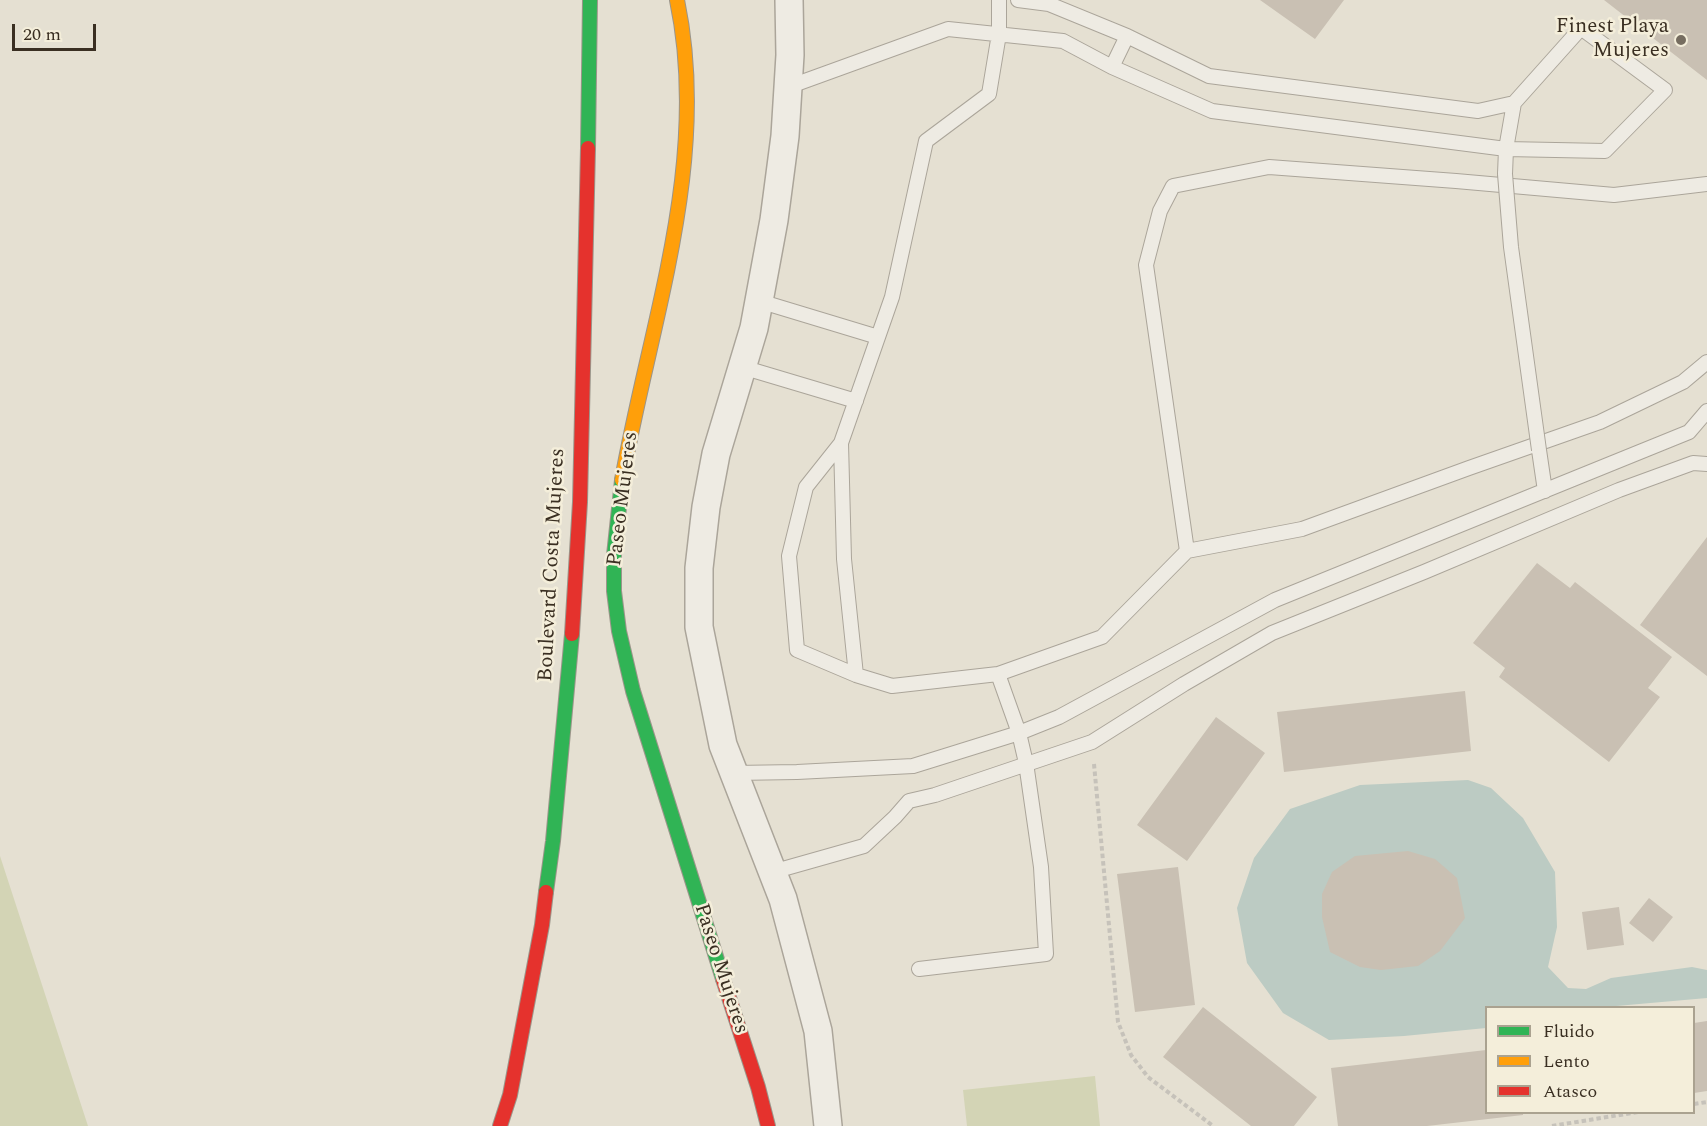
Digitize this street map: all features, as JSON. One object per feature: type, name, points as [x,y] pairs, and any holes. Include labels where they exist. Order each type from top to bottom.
[{"type":"street","name":"Boulevard Costa Mujeres","points":[[500,1126],[510,1095],[542,925],[553,841],[571,646],[580,502],[590,0]]},
{"type":"street","points":[[789,0],[790,55],[785,136],[774,220],[754,328],[716,454],[706,507],[699,568],[699,627],[723,745],[783,899],[819,1031],[828,1126]]},
{"type":"street","name":"Paseo Mujeres","points":[[681,4],[688,84],[682,182],[677,225],[622,484],[615,539],[614,592],[618,627],[629,677],[768,1126]]},
{"type":"lane","points":[[999,0],[999,34],[989,94],[926,141],[892,297],[841,443],[806,488],[789,556],[797,650],[856,675],[892,686],[998,674],[1102,637],[1187,551],[1302,529],[1600,422],[1683,382],[1707,362]]},
{"type":"lane","points":[[1018,0],[1049,4],[1127,36],[1209,76],[1478,111],[1514,102]]},
{"type":"lane","points":[[788,87],[948,29],[1063,41],[1112,68],[1212,111],[1506,149],[1605,151],[1665,90],[1581,28],[1514,102],[1506,149],[1505,174],[1511,248],[1545,491]]},
{"type":"lane","points":[[1112,68],[1127,36]]},
{"type":"lane","points":[[1187,551],[1146,265],[1160,211],[1173,186],[1269,167],[1614,195],[1707,184]]},
{"type":"lane","points":[[759,301],[878,337]]},
{"type":"lane","points":[[742,367],[856,401]]},
{"type":"lane","points":[[734,773],[913,766],[1019,733],[1059,717],[1275,600],[1689,432],[1707,411]]},
{"type":"lane","points":[[841,443],[844,559],[856,675]]},
{"type":"lane","points":[[772,872],[864,846],[909,801],[935,795],[1092,742],[1184,684],[1272,633],[1618,490],[1693,463],[1707,465]]},
{"type":"lane","points":[[919,969],[1046,954],[1041,867],[1026,763],[1019,733],[998,674]]},
{"type":"path","points":[[1092,742],[1118,1022],[1131,1055],[1148,1077],[1213,1126]]},
{"type":"path","points":[[1552,1126],[1631,1114]]},
{"type":"green space","points":[[0,856],[88,1126],[0,1126]]},
{"type":"green space","points":[[1095,1076],[1100,1126],[967,1126],[963,1090]]},
{"type":"shaded area","points":[[1468,780],[1491,788],[1523,818],[1555,872],[1557,927],[1548,967],[1568,988],[1586,989],[1611,978],[1692,967],[1707,970],[1707,998],[1616,1006],[1485,1006],[1485,1028],[1329,1040],[1283,1013],[1247,963],[1237,908],[1254,858],[1290,809],[1360,785]]},
{"type":"building","points":[[1260,0],[1344,0],[1315,39]]},
{"type":"building","name":"Finest Playa Mujeres","points":[[1604,0],[1707,0],[1707,80]]},
{"type":"building","points":[[1707,537],[1707,676],[1640,625]]},
{"type":"building","points":[[1537,563],[1570,588],[1575,582],[1672,657],[1648,688],[1660,697],[1609,762],[1499,677],[1505,668],[1473,643]]},
{"type":"building","points":[[1465,691],[1471,751],[1284,772],[1277,712]]},
{"type":"building","points":[[1216,717],[1265,753],[1187,861],[1137,825]]},
{"type":"building","points":[[1408,851],[1435,859],[1457,878],[1465,918],[1440,951],[1418,966],[1381,970],[1360,967],[1330,952],[1322,917],[1322,894],[1332,872],[1355,856]]},
{"type":"building","points":[[1178,867],[1195,1005],[1135,1012],[1117,874]]},
{"type":"building","points":[[1649,898],[1673,917],[1653,942],[1629,923]]},
{"type":"building","points":[[1619,907],[1624,945],[1587,950],[1582,912]]},
{"type":"building","points":[[1203,1007],[1317,1097],[1294,1126],[1251,1126],[1163,1057]]},
{"type":"building","points":[[1707,1021],[1707,1091],[1695,1093],[1695,1023]]},
{"type":"building","points":[[1485,1050],[1485,1114],[1523,1115],[1427,1126],[1338,1126],[1331,1068]]},
{"type":"traffic: fast","points":[[588,148],[590,0]]},
{"type":"traffic: fast","points":[[622,480],[614,555],[614,591],[619,631],[633,691],[723,979]]},
{"type":"traffic: fast","points":[[546,892],[553,841],[572,634]]},
{"type":"traffic: slow","points":[[622,480],[673,242],[682,181],[687,121],[686,61],[677,0]]},
{"type":"traffic: jam","points":[[572,634],[580,502],[588,148]]},
{"type":"traffic: jam","points":[[500,1126],[510,1095],[542,925],[546,892]]},
{"type":"traffic: jam","points":[[723,979],[758,1087],[768,1126]]},
{"type":"place","name":"Finest Playa Mujeres","points":[[1681,40]]}]
